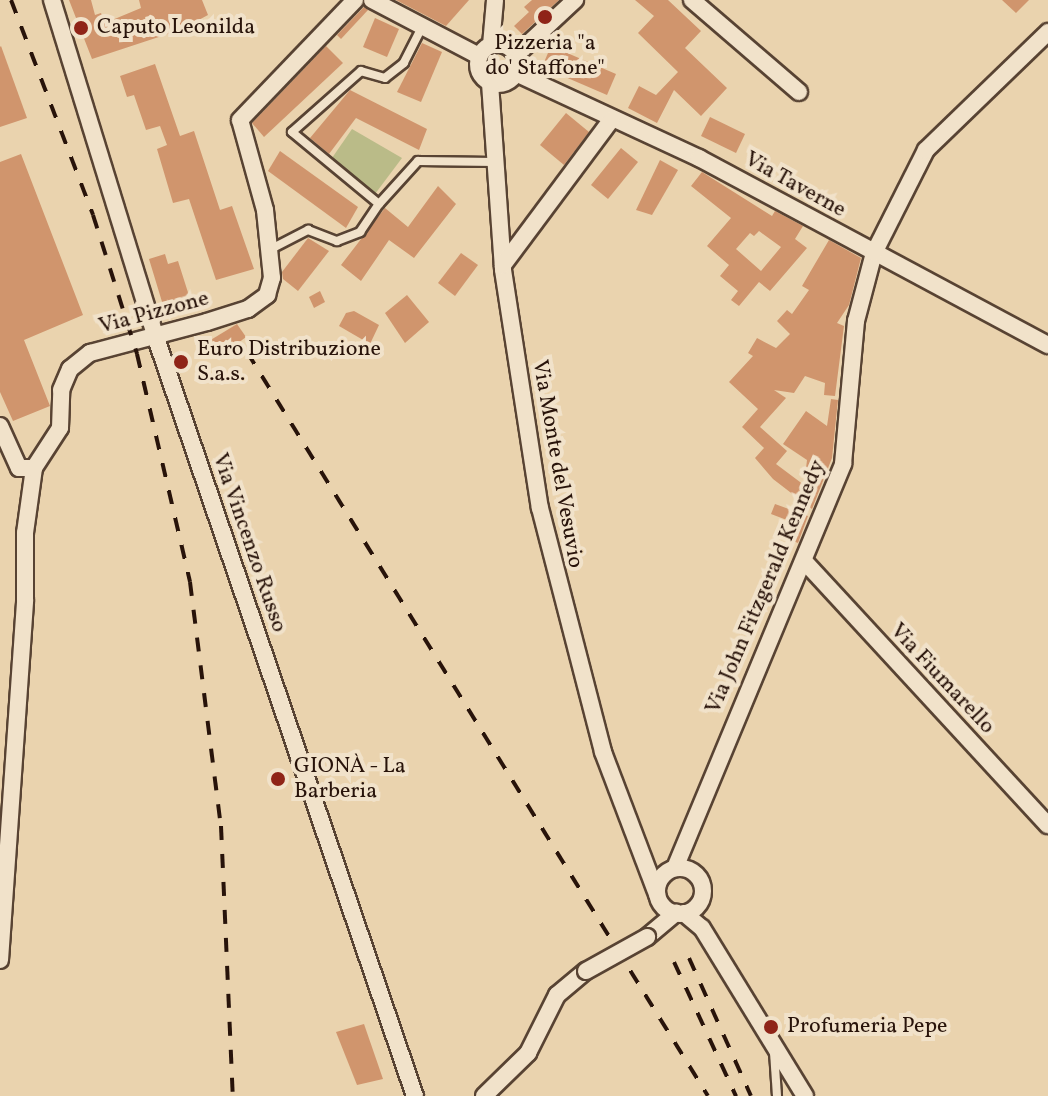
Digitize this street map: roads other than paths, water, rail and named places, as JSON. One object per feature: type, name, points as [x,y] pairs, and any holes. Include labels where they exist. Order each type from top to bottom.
[{"type":"street","name":"Via Vincenzo Russo","points":[[52,0],[156,338],[415,1096]]},
{"type":"street","name":"Via Pizzone","points":[[0,960],[25,600],[21,570],[34,468],[60,428],[61,390],[70,369],[90,353],[156,338],[248,309],[267,295],[271,249],[240,120],[355,0]]},
{"type":"street","points":[[372,0],[421,29],[485,50],[503,44],[516,55]]},
{"type":"street","points":[[495,0],[479,72],[490,83],[506,83],[516,73],[516,55],[575,0]]},
{"type":"street","points":[[692,0],[799,92]]},
{"type":"street","name":"Via John Fitzgerald Kennedy","points":[[672,870],[691,837],[703,793],[805,562],[843,464],[856,321],[874,253],[926,150],[1048,32]]},
{"type":"street","name":"Via Taverne","points":[[516,73],[699,158],[1048,345]]},
{"type":"street","name":"Via Monte del Vesuvio","points":[[490,83],[503,265],[525,426],[558,591],[607,764],[658,897],[702,928],[774,1051],[805,1096]]},
{"type":"street","points":[[503,265],[612,119]]},
{"type":"street","points":[[0,426],[19,468],[34,468]]},
{"type":"street","name":"Via Fiumarello","points":[[805,562],[1048,825]]},
{"type":"street","name":"Via John Fitzgerald Kennedy","points":[[691,837],[699,879]]},
{"type":"street","name":"Via Monte del Vesuvio","points":[[635,842],[672,870],[688,869],[699,879],[702,928]]},
{"type":"street","points":[[651,933],[658,897],[672,870]]},
{"type":"street","points":[[484,1096],[528,1053],[557,995],[586,971],[701,900]]},
{"type":"lane","points":[[379,204],[292,132],[361,71],[385,78],[404,63],[421,29]]},
{"type":"lane","points":[[271,249],[308,230],[337,241],[360,232],[379,204],[418,161],[495,162]]},
{"type":"lane","points":[[774,1051],[777,1096]]},
{"type":"railway","points":[[11,0],[93,215],[137,354],[190,582],[221,826],[233,1096]]},
{"type":"railway","points":[[247,352],[708,1096]]},
{"type":"railway","points":[[689,958],[751,1096]]},
{"type":"railway","points":[[674,962],[736,1096]]},
{"type":"place","name":"Pizzeria \"a do' Staffone\"","points":[[545,17]]},
{"type":"place","name":"Caputo Leonilda","points":[[81,28]]},
{"type":"place","name":"Euro Distribuzione S.a.s.","points":[[181,362]]},
{"type":"place","name":"GIONÀ - La Barberia","points":[[278,779]]},
{"type":"place","name":"Profumeria Pepe","points":[[771,1027]]}]
